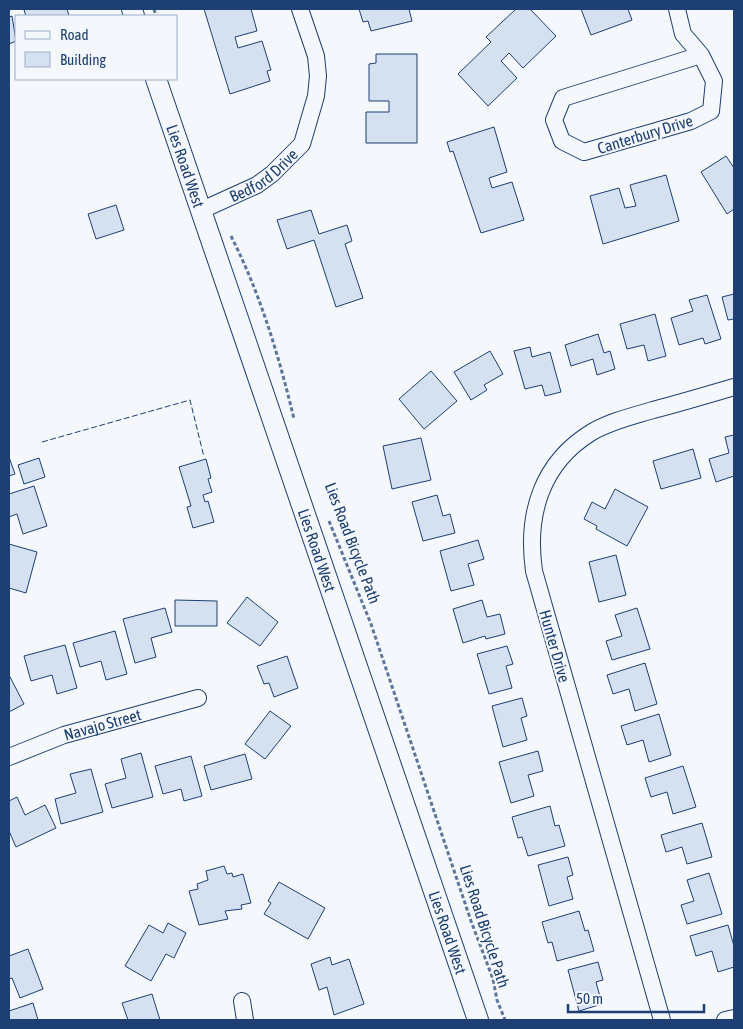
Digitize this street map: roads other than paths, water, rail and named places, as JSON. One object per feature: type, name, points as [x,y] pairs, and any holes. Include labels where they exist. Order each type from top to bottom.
[{"type":"street","name":"Bedford Drive","points":[[202,210],[257,185],[272,174],[302,144],[316,96],[318,76],[316,56],[300,9]]},
{"type":"street","name":"Canterbury Drive","points":[[677,9],[683,34],[701,55],[714,81],[711,111],[691,121],[584,152],[562,141],[554,120],[563,98],[701,55]]},
{"type":"street","name":"Lies Road West","points":[[156,80],[478,1020]]},
{"type":"street","name":"Hunter Drive","points":[[662,1020],[534,571],[530,546],[532,521],[543,484],[569,451],[592,432],[612,422],[734,387]]},
{"type":"street","name":"Navajo Street","points":[[9,757],[64,735],[198,698]]},
{"type":"street","points":[[242,1001],[245,1020]]},
{"type":"street","points":[[725,1020],[734,1018]]}]
